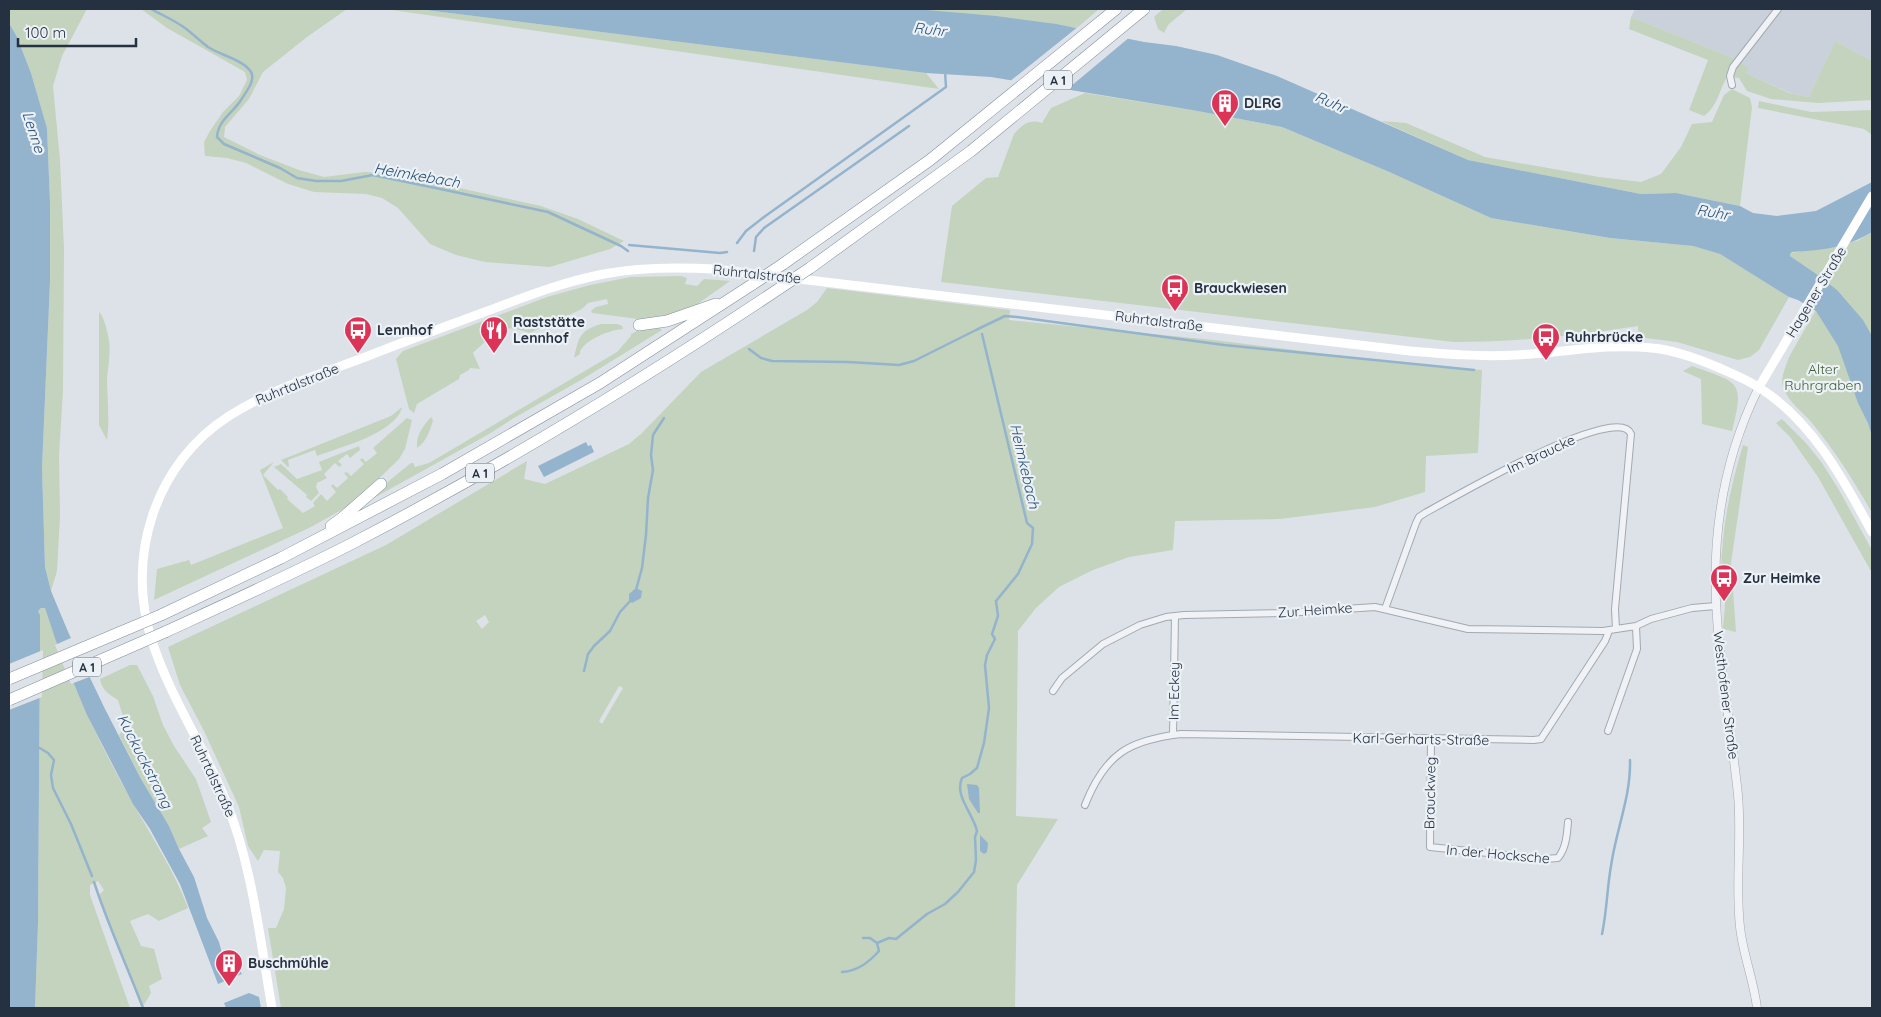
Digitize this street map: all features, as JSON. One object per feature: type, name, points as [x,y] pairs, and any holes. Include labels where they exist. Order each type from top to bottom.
[{"type":"highway","name":"A 1","points":[[9,679],[161,615],[281,558],[450,470],[600,383],[732,299],[902,180],[1116,9]]},
{"type":"highway","name":"A 1","points":[[9,700],[165,632],[341,549],[457,487],[621,392],[810,268],[971,151],[1144,9]]},
{"type":"highway","points":[[639,325],[667,321],[732,299]]},
{"type":"highway","points":[[281,558],[342,518],[380,484]]},
{"type":"main road","name":"Hagener Straße","points":[[1759,387],[1872,196]]},
{"type":"main road","name":"Ruhrtalstraße","points":[[272,1008],[250,888],[234,823],[217,780],[173,695],[147,625],[142,580],[144,545],[163,490],[174,471],[198,441],[221,422],[250,404],[388,348],[553,287],[616,272],[675,268],[745,271],[1419,352],[1500,356],[1621,347],[1652,348],[1679,352],[1759,387],[1780,403],[1807,430],[1849,488],[1872,532]]},
{"type":"street","points":[[1732,86],[1730,76],[1733,67],[1778,9]]},
{"type":"street","name":"Westhofener Straße","points":[[1757,1008],[1740,928],[1738,906],[1739,810],[1716,606],[1716,559],[1719,512],[1727,474],[1744,419],[1759,387]]},
{"type":"street","name":"Im Braucke","points":[[1385,609],[1416,523],[1425,512],[1557,444],[1589,432],[1624,427],[1631,434],[1613,630]]},
{"type":"street","name":"Zur Heimke","points":[[1053,691],[1062,678],[1103,644],[1140,626],[1175,616],[1190,614],[1286,613],[1365,607],[1385,609],[1444,625],[1468,629],[1613,630],[1636,626],[1652,619],[1692,608],[1716,606]]},
{"type":"street","name":"Im Eckey","points":[[1085,805],[1101,772],[1112,760],[1134,744],[1173,735],[1175,616]]},
{"type":"street","points":[[1608,731],[1635,656],[1638,644],[1636,626]]},
{"type":"street","name":"Karl-Gerharts-Straße","points":[[1173,735],[1541,739],[1613,630]]},
{"type":"street","name":"Brauckweg","points":[[1430,847],[1431,738]]},
{"type":"street","name":"In der Hocksche","points":[[1430,847],[1546,859],[1558,858],[1562,854],[1566,840],[1568,822]]},
{"type":"shaded area","points":[[1635,9],[1872,9],[1872,61],[1835,41],[1809,97],[1790,93],[1746,73],[1748,68],[1726,55],[1631,17]]},
{"type":"green space","points":[[9,9],[87,9],[62,56],[53,86],[60,160],[64,249],[63,390],[59,456],[60,516],[57,571],[51,591],[45,567],[42,468],[50,281],[50,203],[47,128],[31,73],[17,37],[9,23]]},
{"type":"green space","points":[[141,9],[347,9],[307,37],[263,72],[249,99],[225,127],[224,137],[260,155],[299,170],[324,177],[364,172],[392,173],[541,206],[578,219],[624,241],[610,249],[550,267],[485,262],[456,255],[430,244],[398,208],[382,198],[366,194],[314,192],[288,184],[246,163],[227,158],[205,156],[204,142],[223,112],[239,96],[247,80],[245,72],[167,28]]},
{"type":"green space","points":[[385,9],[418,9],[926,73],[939,89]]},
{"type":"green space","points":[[762,9],[1099,9],[1077,28]]},
{"type":"green space","points":[[1163,9],[1187,9],[1168,25],[1164,33],[1158,29],[1154,17]]},
{"type":"green space","points":[[1631,17],[1726,55],[1749,68],[1746,73],[1789,93],[1809,97],[1835,41],[1872,61],[1872,100],[1818,103],[1771,99],[1747,91],[1739,78],[1727,77],[1715,103],[1704,116],[1689,110],[1708,60],[1629,29]]},
{"type":"green space","points":[[1732,89],[1750,98],[1752,107],[1740,206],[1676,193],[1641,194],[1468,160],[1381,121],[1406,123],[1485,157],[1599,177],[1641,182],[1661,174],[1681,147],[1692,124],[1712,122],[1724,95]]},
{"type":"green space","points":[[1085,93],[1282,127],[1387,171],[1491,218],[1610,238],[1693,246],[1720,254],[1789,297],[1759,350],[1750,357],[1738,360],[1677,342],[1638,337],[1638,326],[1546,338],[1454,342],[941,282],[952,206],[986,178],[998,177],[1014,134],[1020,128],[1030,122],[1042,123],[1051,108]]},
{"type":"green space","points":[[1759,101],[1811,112],[1872,110],[1872,135],[1864,129],[1758,108]]},
{"type":"green space","name":"Alter Ruhrgraben","points":[[1872,232],[1872,513],[1829,444],[1788,397],[1782,380],[1789,357],[1830,285],[1790,256],[1790,253],[1857,241]]},
{"type":"green space","points":[[681,276],[687,278],[685,284],[697,286],[704,279],[730,281],[696,305],[676,314],[650,319],[638,319],[592,313],[591,311],[596,307],[608,304],[607,299],[588,303],[582,309],[530,333],[506,329],[493,336],[473,353],[480,369],[470,368],[460,375],[459,379],[417,404],[414,413],[409,409],[396,359],[403,351],[547,297],[590,285],[631,277]]},
{"type":"green space","points":[[827,288],[1010,310],[1009,320],[1214,340],[1433,367],[1482,370],[1478,453],[1426,456],[1425,492],[1375,507],[1280,519],[1175,521],[1173,550],[1129,557],[1093,570],[1059,587],[1036,608],[1018,631],[1016,816],[1058,819],[1017,885],[1015,1008],[281,1008],[268,928],[276,928],[284,909],[286,888],[283,878],[278,872],[280,851],[264,850],[258,861],[248,846],[239,807],[204,731],[180,685],[168,647],[386,545],[527,461],[524,479],[545,484],[629,444],[701,372],[807,310],[817,302]],"holes":[[[485,615],[489,622],[482,629],[476,621]],[[619,686],[623,688],[602,724],[599,721]]]},
{"type":"green space","points":[[99,312],[106,325],[110,345],[107,379],[107,440],[99,425]]},
{"type":"green space","points":[[601,324],[617,324],[622,326],[623,329],[605,333],[593,339],[574,358],[577,345],[584,332]]},
{"type":"green space","points":[[660,328],[662,330],[581,380],[372,499],[390,480],[411,463],[415,467],[429,463],[617,352],[631,334],[641,329]]},
{"type":"green space","points":[[1692,366],[1720,376],[1735,386],[1738,402],[1732,431],[1702,424],[1701,379],[1683,371]]},
{"type":"green space","points":[[401,408],[397,417],[389,425],[352,444],[317,456],[315,450],[288,460],[288,467],[281,460],[391,416]]},
{"type":"green space","points":[[431,417],[433,420],[428,436],[417,448],[419,435]]},
{"type":"green space","points":[[407,418],[412,420],[405,449],[399,459],[354,503],[311,527],[154,600],[157,569],[189,560],[191,565],[283,528],[260,470],[274,462],[263,475],[278,490],[280,489],[288,497],[287,499],[303,513],[315,506],[313,503],[321,494],[327,501],[336,492],[331,486],[333,484],[337,488],[348,478],[344,473],[347,472],[351,476],[364,464],[360,460],[362,458],[366,462],[377,453],[373,448]]},
{"type":"green space","points":[[1782,419],[1806,443],[1822,463],[1839,490],[1872,550],[1872,573],[1818,477],[1790,437],[1776,423]]},
{"type":"green space","points":[[1743,445],[1748,447],[1731,563],[1736,632],[1723,629],[1725,603],[1721,573],[1727,508]]},
{"type":"green space","points":[[359,446],[360,450],[350,458],[347,454],[338,461],[342,465],[339,467],[335,463],[324,474],[327,478],[317,483],[316,487],[319,493],[311,501],[306,497],[307,495],[274,467],[281,464],[297,479],[322,470],[319,462]]},
{"type":"green space","points":[[41,608],[45,608],[73,683],[95,732],[169,867],[188,908],[159,921],[148,914],[130,921],[141,946],[154,949],[162,979],[149,986],[151,993],[142,1008],[99,895],[104,890],[98,881],[90,885],[90,895],[130,1008],[35,1008],[38,923],[40,615],[38,611]]},
{"type":"green space","points":[[130,665],[137,665],[153,696],[163,725],[174,746],[196,779],[211,822],[202,828],[208,836],[179,849],[169,826],[141,779],[119,735],[126,726],[118,700],[106,691],[101,683],[100,679]]},
{"type":"water","name":"Ruhr","points":[[418,9],[915,9],[996,16],[1056,24],[1217,55],[1277,76],[1468,160],[1641,194],[1676,193],[1740,206],[1753,213],[1777,216],[1816,211],[1872,182],[1872,232],[1843,245],[1792,252],[1790,256],[1837,290],[1863,320],[1872,336],[1872,436],[1838,346],[1816,311],[1789,297],[1720,254],[1693,246],[1610,238],[1491,218],[1387,171],[1282,127],[1192,110],[991,77],[926,73]]},
{"type":"water","name":"Lenne","points":[[9,23],[17,37],[31,73],[47,128],[50,203],[50,281],[42,468],[45,567],[51,591],[69,634],[105,709],[141,779],[169,826],[194,877],[207,918],[219,942],[222,953],[234,961],[242,974],[218,984],[180,884],[150,829],[133,804],[87,715],[56,641],[45,608],[41,608],[38,611],[40,615],[40,647],[38,923],[35,1008],[9,1008]]},
{"type":"water","points":[[586,442],[588,446],[591,445],[594,452],[544,477],[538,466]]},
{"type":"water","points":[[636,588],[642,591],[641,598],[632,603],[629,601],[629,594]]},
{"type":"water","points":[[967,784],[977,785],[979,788],[980,813],[978,813],[969,799]]},
{"type":"water","points":[[980,835],[988,843],[987,852],[984,854],[980,851]]},
{"type":"water","points":[[249,993],[259,997],[261,1008],[226,1008],[224,1003]]},
{"type":"pier","points":[[1079,26],[1131,36],[1064,92],[1009,82]]},
{"type":"pier","points":[[73,637],[92,676],[71,684],[55,645]]},
{"type":"pier","points":[[43,650],[42,697],[9,710],[9,664]]},
{"type":"waterway","name":"Heimkebach","points":[[151,9],[181,25],[213,50],[243,64],[251,72],[252,79],[249,87],[238,105],[223,121],[218,131],[217,137],[224,144],[280,168],[297,178],[316,181],[341,181],[373,175],[548,212],[628,251]]},
{"type":"waterway","points":[[737,243],[746,231],[764,217],[946,87],[945,71]]},
{"type":"waterway","points":[[754,251],[756,237],[764,228],[909,126]]},
{"type":"waterway","points":[[629,245],[727,252]]},
{"type":"waterway","points":[[976,330],[1005,316],[1224,345],[1474,370]]},
{"type":"waterway","name":"Heimkebach","points":[[749,349],[761,358],[772,361],[899,365],[914,361],[976,330]]},
{"type":"waterway","name":"Heimkebach","points":[[877,943],[889,938],[896,939],[927,914],[945,904],[958,892],[974,872],[976,860],[975,837],[977,831],[962,798],[960,785],[962,778],[977,768],[984,743],[989,708],[985,665],[987,655],[995,639],[992,634],[998,616],[996,601],[1018,574],[1032,544],[1033,528],[1027,523],[982,334]]},
{"type":"waterway","points":[[636,590],[642,568],[646,535],[648,498],[653,470],[651,455],[653,435],[664,418]]},
{"type":"waterway","points":[[584,671],[588,654],[610,631],[620,612],[632,599]]},
{"type":"waterway","points":[[38,747],[48,753],[54,760],[51,775],[53,788],[71,824],[92,876]]},
{"type":"waterway","points":[[1602,934],[1613,853],[1626,800],[1630,760]]},
{"type":"waterway","points":[[94,882],[111,930],[143,1008]]},
{"type":"waterway","points":[[842,972],[853,970],[863,965],[879,951],[877,943],[870,938],[863,938]]},
{"type":"place","name":"DLRG","points":[[1225,127]]},
{"type":"place","name":"Brauckwiesen","points":[[1175,312]]},
{"type":"place","name":"Lennhof","points":[[358,354]]},
{"type":"place","name":"Raststätte Lennhof","points":[[494,354]]},
{"type":"place","name":"Ruhrbrücke","points":[[1546,361]]},
{"type":"place","name":"Zur Heimke","points":[[1724,602]]},
{"type":"place","name":"Buschmühle","points":[[229,987]]},
{"type":"water label","name":"Kuckuckstrang","points":[[145,761]]}]
